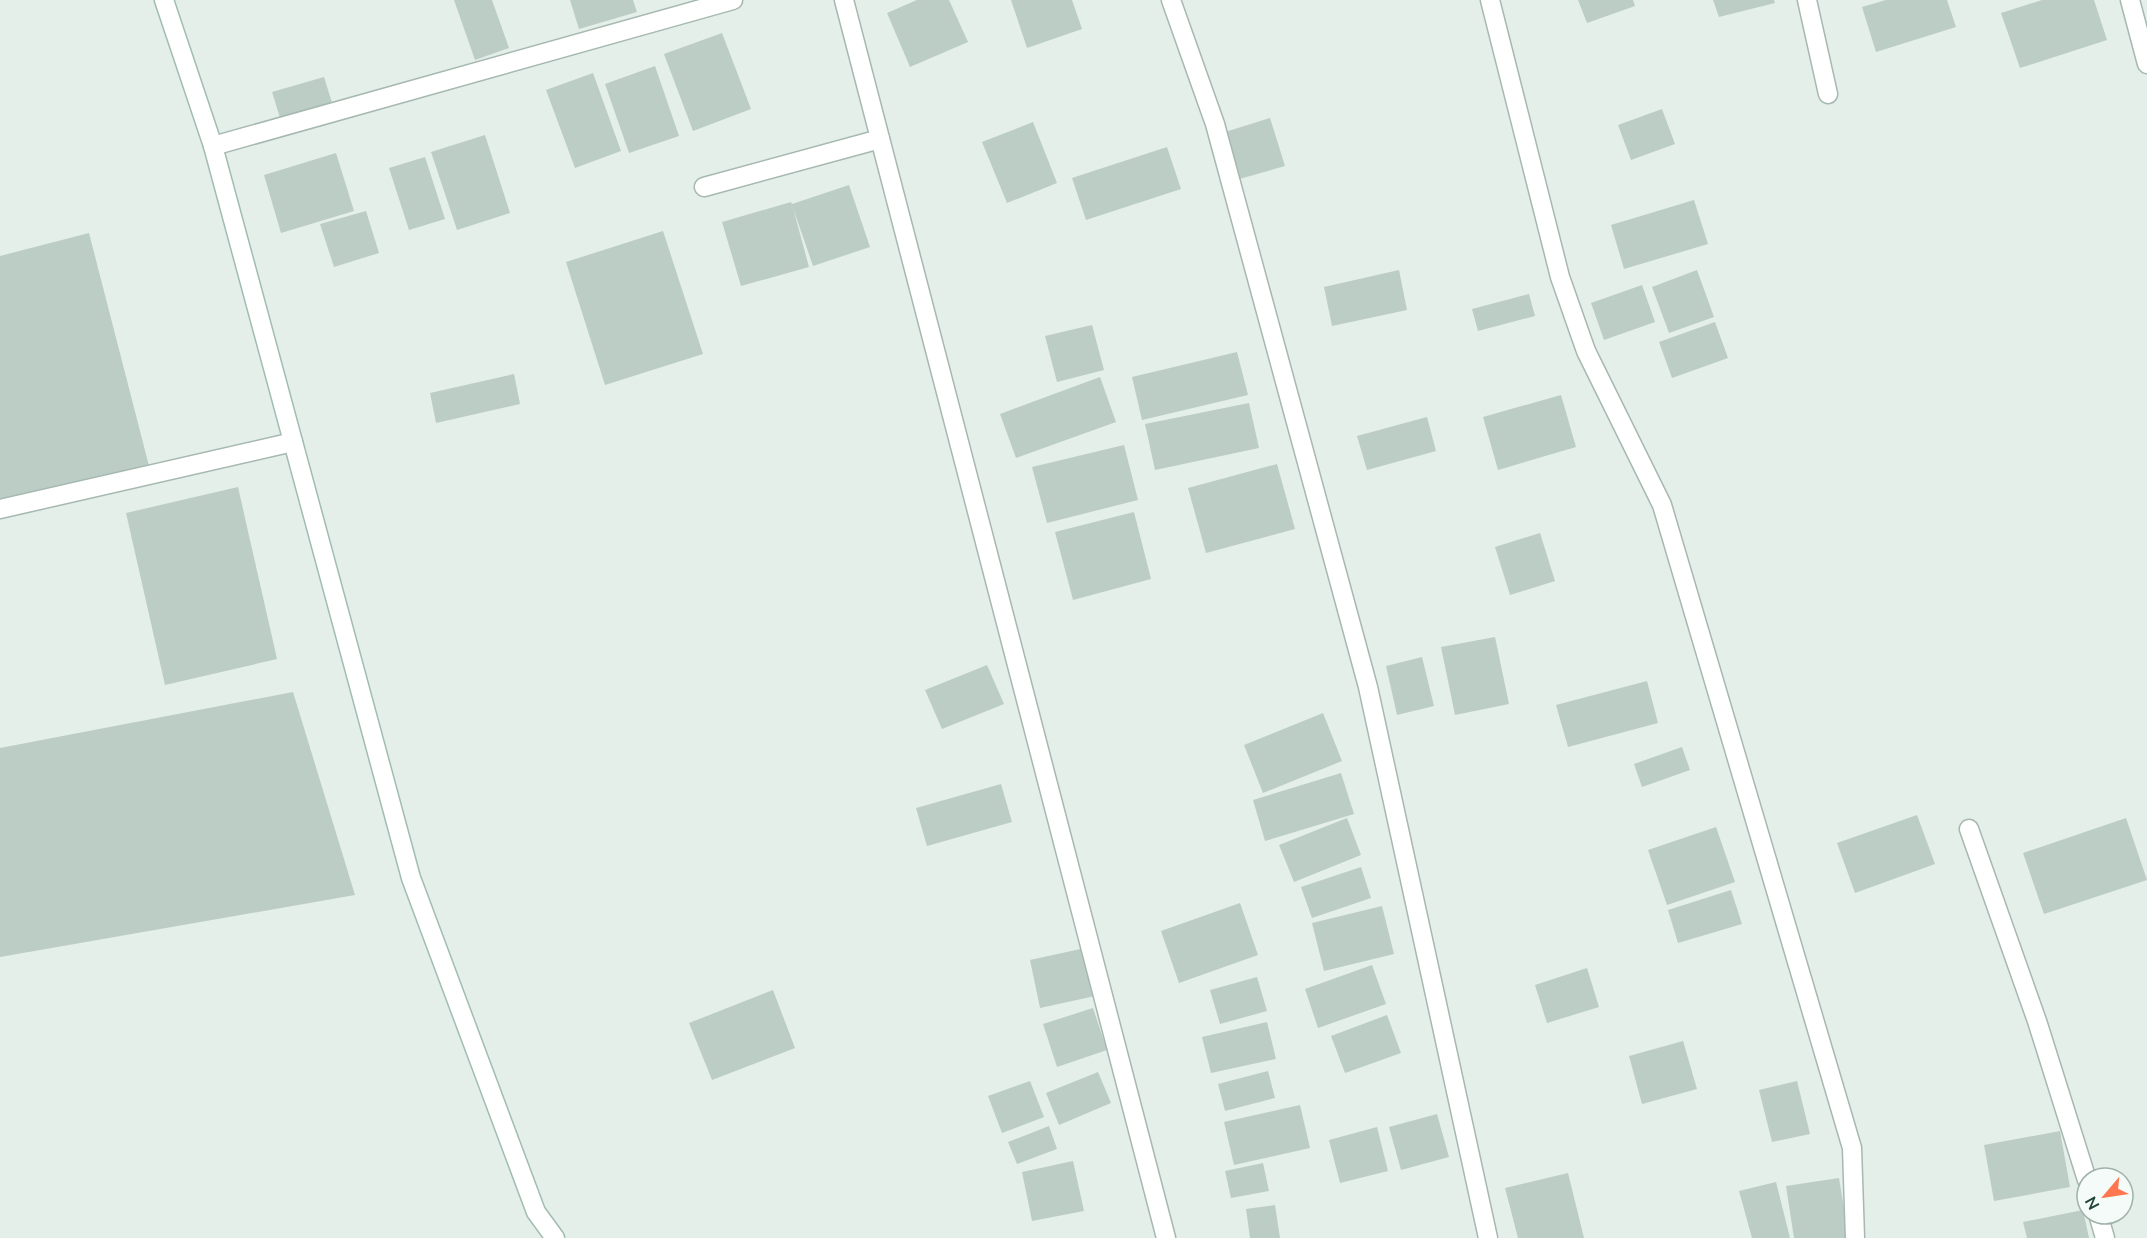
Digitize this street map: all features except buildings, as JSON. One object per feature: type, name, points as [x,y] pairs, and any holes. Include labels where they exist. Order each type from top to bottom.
[{"type":"street","points":[[164,0],[213,146],[411,878],[536,1212],[555,1238]]},
{"type":"street","points":[[213,146],[733,0]]},
{"type":"street","points":[[844,0],[1166,1238]]},
{"type":"street","points":[[1171,0],[1215,124],[1368,687],[1488,1238]]},
{"type":"street","points":[[1490,0],[1560,277],[1586,351],[1662,505],[1852,1148],[1855,1238]]},
{"type":"street","points":[[1807,0],[1828,94]]},
{"type":"street","points":[[2130,0],[2147,64]]},
{"type":"street","points":[[704,187],[880,139]]},
{"type":"street","points":[[0,508],[293,442]]},
{"type":"street","points":[[1969,829],[2037,1021],[2083,1166]]}]
